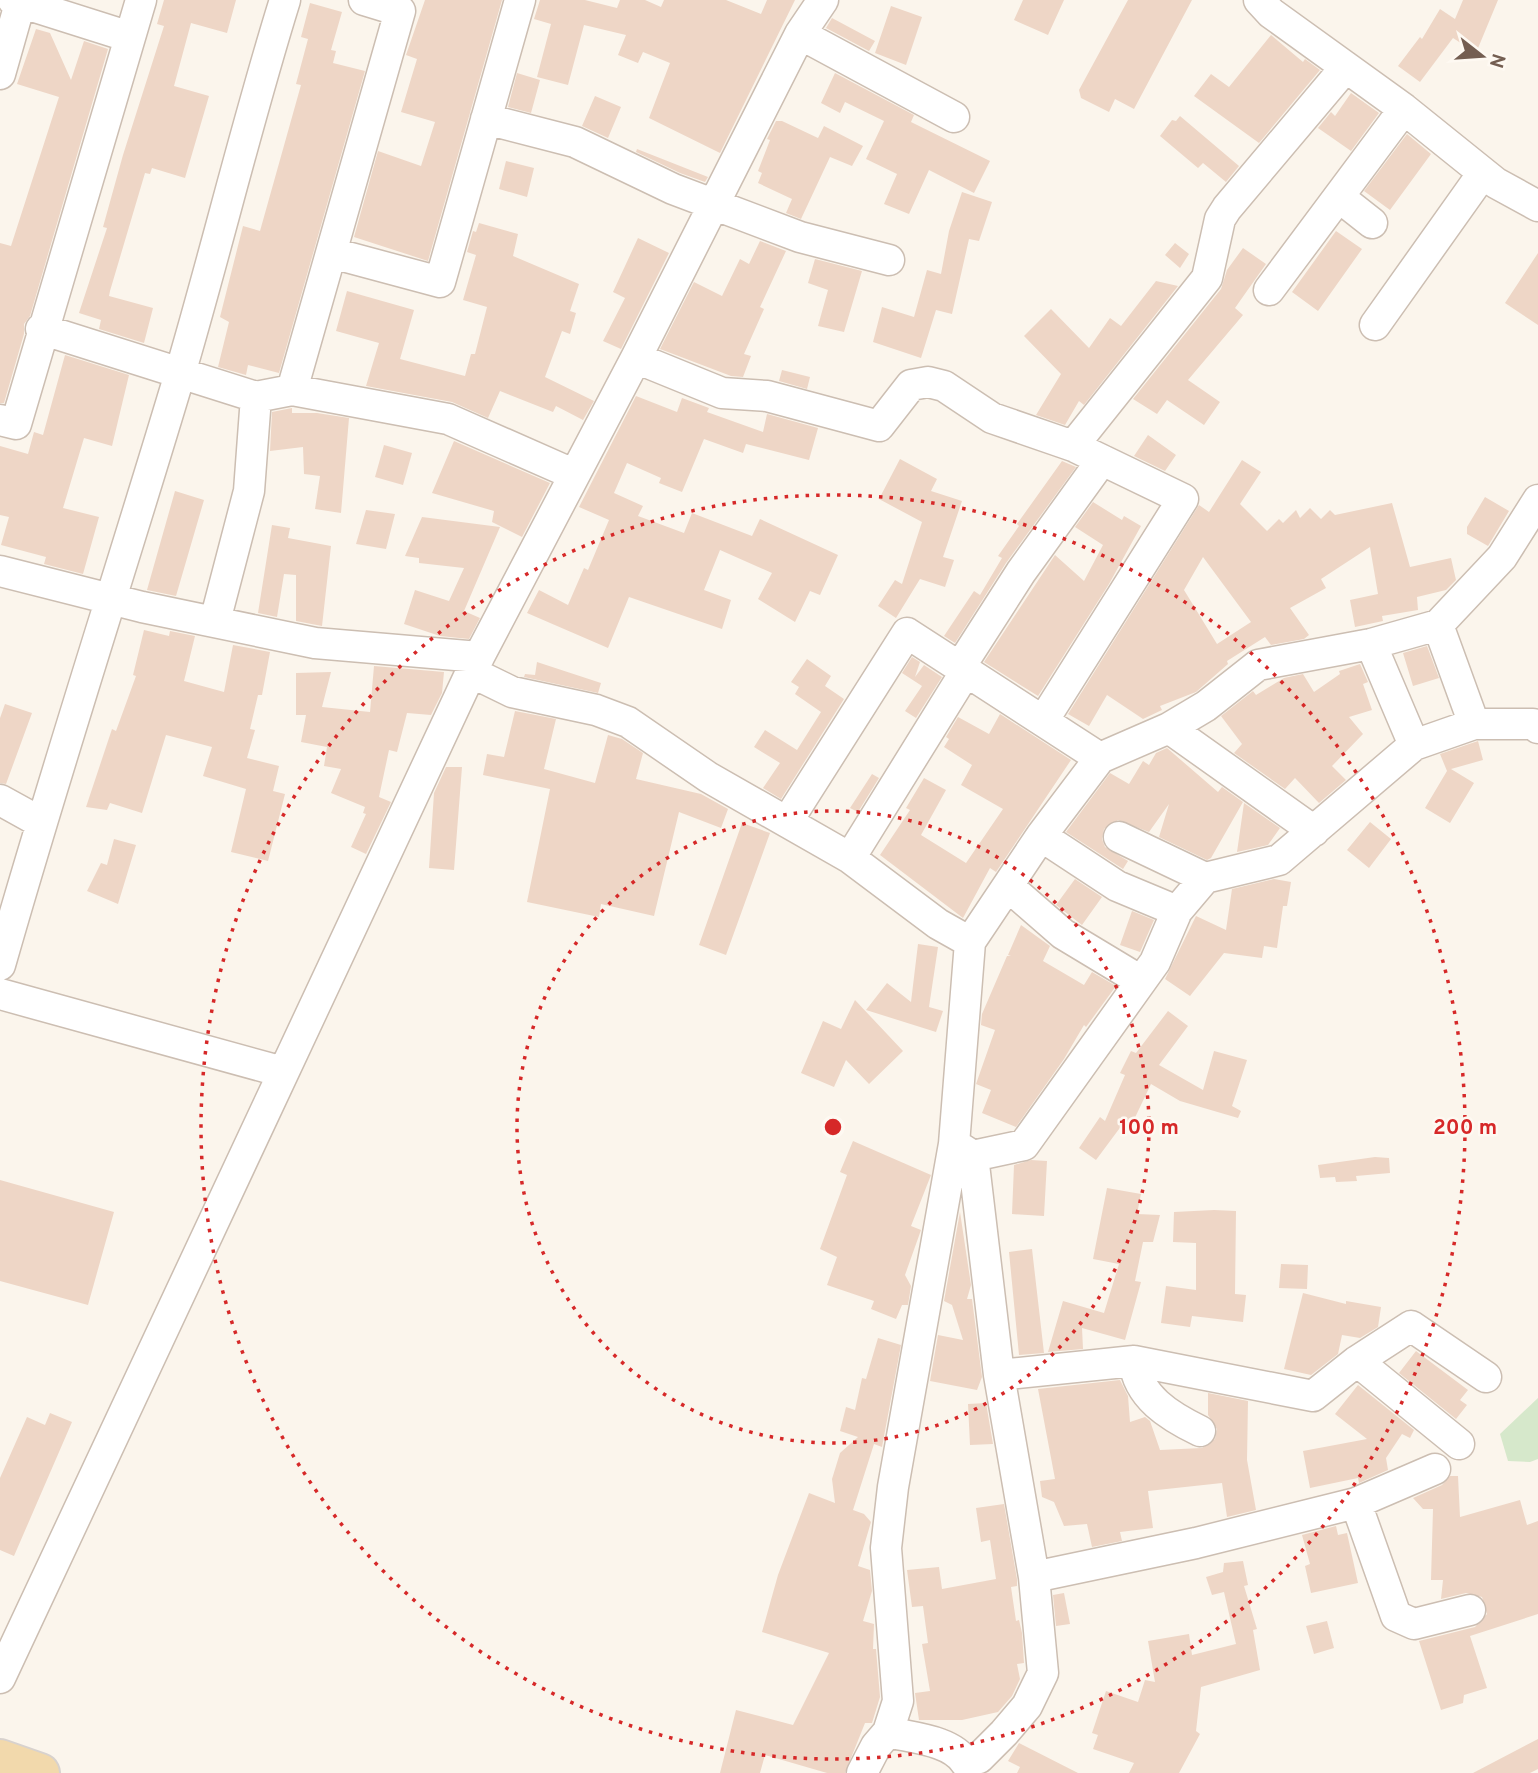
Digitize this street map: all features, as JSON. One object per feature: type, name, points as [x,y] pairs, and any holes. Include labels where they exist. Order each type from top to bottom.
[{"type":"main road","points":[[0,1759],[40,1773]]},
{"type":"street","points":[[0,420],[16,424],[41,329],[141,0]]},
{"type":"street","points":[[0,965],[40,822],[113,600],[285,0]]},
{"type":"street","points":[[292,390],[402,5],[364,0]]},
{"type":"street","points":[[332,253],[440,282],[520,0]]},
{"type":"street","points":[[0,1678],[475,664],[715,205],[800,34],[823,0]]},
{"type":"street","points":[[1259,0],[1271,13],[1404,109],[1483,173],[1538,206]]},
{"type":"street","points":[[0,74],[18,1],[130,37]]},
{"type":"street","points":[[800,34],[954,117]]},
{"type":"street","points":[[1073,446],[1207,278],[1220,219],[1227,208],[1345,68]]},
{"type":"street","points":[[1269,290],[1404,109]]},
{"type":"street","points":[[486,119],[575,142],[660,183],[800,237],[889,260]]},
{"type":"street","points":[[1375,325],[1483,173]]},
{"type":"street","points":[[1339,197],[1371,223]]},
{"type":"street","points":[[41,329],[256,397],[292,390],[448,419],[573,474]]},
{"type":"street","points":[[636,358],[722,393],[767,396],[879,426],[911,385],[928,382],[944,386],[992,418],[1073,446],[1183,499],[1043,720]]},
{"type":"street","points":[[215,621],[249,491],[256,397]]},
{"type":"street","points":[[850,858],[1027,563],[1102,460]]},
{"type":"street","points":[[862,1773],[876,1746],[888,1732],[898,1701],[888,1536],[893,1487],[964,1150],[970,942],[1041,836],[1100,758],[1169,728],[1206,706],[1258,665],[1371,644],[1438,625],[1502,557],[1538,500]]},
{"type":"street","points":[[0,571],[113,600],[315,643],[475,664],[512,692],[596,710],[628,723],[708,777],[850,858],[938,924],[970,942]]},
{"type":"street","points":[[1438,625],[1474,724]]},
{"type":"street","points":[[787,822],[907,633],[1100,758]]},
{"type":"street","points":[[1371,644],[1414,745]]},
{"type":"street","points":[[964,1150],[1024,1144],[1155,961],[1177,911],[1205,878],[1279,860],[1414,745],[1474,724],[1536,725]]},
{"type":"street","points":[[1169,728],[1314,831]]},
{"type":"street","points":[[0,800],[40,822]]},
{"type":"street","points":[[1041,836],[1117,886],[1177,911]]},
{"type":"street","points":[[1119,837],[1205,878]]},
{"type":"street","points":[[1009,887],[1063,934],[1141,981]]},
{"type":"street","points":[[0,994],[283,1072]]},
{"type":"street","points":[[888,1732],[928,1741],[959,1753],[977,1766],[1027,1706],[1042,1673],[1034,1577],[964,1150]]},
{"type":"street","points":[[999,1375],[1134,1361],[1313,1396],[1357,1361],[1410,1326],[1486,1377]]},
{"type":"street","points":[[1134,1361],[1136,1380],[1167,1415],[1200,1431]]},
{"type":"street","points":[[1357,1361],[1459,1444]]},
{"type":"street","points":[[1034,1577],[1196,1543],[1356,1503],[1435,1469]]},
{"type":"street","points":[[1356,1503],[1396,1616],[1414,1624],[1470,1610]]},
{"type":"green space","points":[[1538,1398],[1538,1459],[1530,1462],[1508,1461],[1500,1434]]},
{"type":"building","points":[[164,0],[236,0],[227,33],[191,23],[174,86],[209,96],[185,178],[152,168],[150,174],[145,173],[110,291],[109,296],[153,308],[144,343],[99,329],[101,320],[79,313],[107,228],[103,227],[123,155],[164,26],[157,24]]},
{"type":"building","points":[[425,0],[502,0],[428,261],[354,237],[378,151],[421,166],[435,122],[401,112],[417,59],[406,55]]},
{"type":"building","points":[[540,0],[585,0],[617,8],[620,0],[645,0],[661,7],[664,0],[726,0],[761,14],[767,0],[795,0],[720,153],[649,118],[670,63],[643,52],[638,63],[618,55],[626,35],[584,25],[568,85],[537,77],[551,24],[534,19]]},
{"type":"building","points":[[1023,0],[1064,0],[1048,35],[1014,20]]},
{"type":"building","points":[[1128,0],[1192,0],[1134,109],[1115,99],[1109,112],[1081,98],[1079,90]]},
{"type":"building","points":[[1463,0],[1498,0],[1476,53],[1453,38],[1420,82],[1398,66],[1420,37],[1422,39],[1440,9],[1455,19]]},
{"type":"building","points":[[310,3],[342,12],[331,50],[336,51],[333,63],[365,71],[279,373],[248,365],[246,375],[218,367],[229,322],[220,317],[243,226],[260,231],[301,85],[296,84],[308,39],[301,37]]},
{"type":"building","points":[[891,6],[922,17],[906,65],[875,53]]},
{"type":"building","points":[[832,18],[875,41],[869,51],[826,28]]},
{"type":"building","points":[[36,29],[50,33],[71,80],[84,41],[108,49],[30,316],[24,324],[24,334],[4,403],[0,403],[0,243],[11,246],[59,97],[17,84]]},
{"type":"building","points":[[1271,35],[1303,62],[1305,59],[1320,70],[1259,143],[1194,96],[1211,74],[1229,87]]},
{"type":"building","points":[[517,73],[540,80],[531,113],[508,107]]},
{"type":"building","points":[[835,73],[914,115],[911,122],[990,161],[974,193],[929,170],[909,214],[884,204],[897,174],[866,159],[884,121],[845,102],[840,113],[821,103]]},
{"type":"building","points":[[1351,93],[1379,113],[1351,151],[1318,128],[1331,112],[1335,116]]},
{"type":"building","points":[[595,96],[621,107],[608,138],[582,126]]},
{"type":"building","points":[[1180,116],[1239,166],[1226,182],[1203,163],[1198,168],[1160,136],[1172,120],[1176,121]]},
{"type":"building","points":[[776,121],[782,121],[818,138],[824,126],[863,146],[852,166],[830,157],[801,219],[786,213],[792,199],[758,183],[762,173],[758,171],[770,140],[767,139]]},
{"type":"building","points":[[1407,134],[1431,154],[1390,210],[1364,191]]},
{"type":"building","points":[[637,149],[708,177],[705,182],[680,173],[636,152]]},
{"type":"building","points":[[506,161],[534,168],[527,197],[499,189]]},
{"type":"building","points":[[962,192],[992,202],[979,241],[969,239],[952,314],[936,310],[921,358],[873,342],[882,307],[914,317],[927,270],[941,274],[949,231]]},
{"type":"building","points":[[479,223],[518,234],[513,256],[579,284],[570,311],[576,313],[570,334],[562,331],[545,377],[594,401],[583,420],[556,406],[553,412],[500,391],[488,418],[452,402],[366,386],[379,343],[336,331],[347,291],[414,310],[400,359],[465,376],[471,354],[475,354],[487,307],[463,300],[476,255],[467,252],[473,231],[476,232]]},
{"type":"building","points":[[1336,231],[1362,249],[1318,311],[1292,292]]},
{"type":"building","points":[[638,238],[669,253],[621,349],[603,341],[625,298],[613,292]]},
{"type":"building","points":[[760,241],[786,251],[760,307],[764,309],[744,354],[751,356],[743,377],[731,376],[660,349],[694,282],[722,296],[740,259],[749,264]]},
{"type":"building","points":[[1175,243],[1189,254],[1180,268],[1165,255]]},
{"type":"building","points":[[1243,248],[1266,264],[1235,308],[1243,315],[1188,380],[1220,402],[1204,425],[1167,400],[1157,414],[1133,399],[1221,289],[1227,270]]},
{"type":"building","points":[[1538,253],[1538,325],[1505,303]]},
{"type":"building","points":[[815,259],[862,271],[844,332],[818,326],[828,290],[808,283]]},
{"type":"building","points":[[1156,281],[1178,286],[1084,405],[1079,401],[1065,425],[1036,415],[1061,374],[1024,336],[1051,309],[1089,348],[1110,318],[1121,326]]},
{"type":"building","points":[[65,355],[129,375],[112,446],[84,438],[63,508],[99,517],[83,574],[44,564],[46,557],[1,545],[9,517],[0,515],[0,446],[28,454],[34,432],[43,435]]},
{"type":"building","points":[[782,370],[810,377],[807,389],[779,381]]},
{"type":"building","points":[[636,396],[677,412],[682,398],[709,408],[707,412],[763,432],[767,414],[818,428],[809,460],[746,444],[743,453],[704,439],[682,492],[659,483],[661,478],[627,463],[614,493],[643,506],[638,516],[684,533],[692,513],[752,536],[760,519],[838,555],[820,595],[810,591],[795,622],[758,599],[772,573],[720,550],[704,590],[731,600],[722,629],[629,597],[608,648],[527,613],[539,590],[568,605],[584,568],[588,570],[609,520],[579,507]]},
{"type":"building","points":[[292,408],[292,413],[317,413],[349,418],[341,513],[315,509],[320,476],[304,474],[303,447],[270,451],[272,412]]},
{"type":"building","points":[[1148,435],[1176,455],[1165,471],[1134,456]]},
{"type":"building","points":[[454,441],[550,483],[522,537],[492,522],[494,511],[432,493]]},
{"type":"building","points":[[384,445],[412,453],[403,485],[375,477]]},
{"type":"building","points":[[900,459],[937,479],[931,491],[962,501],[943,557],[954,560],[945,587],[920,579],[896,618],[878,606],[895,580],[902,584],[922,522],[879,499]]},
{"type":"building","points":[[1242,460],[1261,472],[1240,504],[1267,531],[1279,519],[1283,523],[1296,510],[1300,518],[1310,508],[1321,519],[1330,510],[1335,515],[1392,503],[1410,567],[1451,558],[1456,580],[1446,590],[1417,597],[1418,610],[1382,616],[1383,621],[1355,627],[1350,600],[1378,594],[1370,547],[1321,579],[1326,588],[1290,608],[1309,635],[1304,639],[1271,645],[1265,637],[1227,661],[1228,664],[1196,692],[1160,706],[1162,710],[1143,719],[1107,695],[1089,726],[1068,714],[1199,505],[1209,512]],"holes":[[[1203,557],[1251,622],[1217,644],[1184,590]]]},
{"type":"building","points":[[1062,461],[1076,467],[1006,563],[955,643],[944,636],[974,591],[980,595],[1002,558],[998,556],[1019,526],[1017,524]]},
{"type":"building","points":[[175,491],[204,500],[176,596],[147,590]]},
{"type":"building","points":[[1485,497],[1509,511],[1488,546],[1467,534],[1467,527]]},
{"type":"building","points":[[1093,502],[1122,520],[1124,516],[1141,526],[1109,584],[1038,696],[984,662],[1055,555],[1084,581],[1103,545],[1075,527]]},
{"type":"building","points":[[366,510],[395,514],[386,549],[356,544]]},
{"type":"building","points":[[422,517],[500,527],[464,611],[480,618],[469,639],[440,636],[404,624],[415,590],[449,601],[464,568],[419,563],[419,558],[405,556]]},
{"type":"building","points":[[272,525],[290,528],[288,538],[331,546],[322,626],[296,621],[296,575],[284,574],[277,617],[258,613]]},
{"type":"building","points":[[144,630],[169,636],[170,631],[195,636],[184,681],[224,692],[233,645],[270,652],[262,695],[258,695],[250,729],[255,730],[247,758],[279,766],[273,791],[285,794],[268,861],[231,852],[246,789],[203,776],[212,747],[166,735],[142,813],[110,803],[107,810],[86,807],[112,729],[116,731],[136,676],[133,675]]},
{"type":"building","points":[[1427,646],[1439,678],[1413,686],[1403,653]]},
{"type":"building","points":[[912,657],[920,662],[915,677],[924,665],[942,677],[916,718],[905,711],[922,686],[902,673]]},
{"type":"building","points":[[807,659],[831,676],[825,686],[844,699],[781,799],[763,788],[780,763],[754,747],[765,730],[797,750],[821,712],[795,694],[799,687],[791,682]]},
{"type":"building","points":[[537,662],[601,683],[598,693],[524,677],[525,674],[535,675]]},
{"type":"building","points":[[1360,664],[1368,682],[1363,684],[1372,710],[1349,717],[1363,734],[1332,766],[1346,780],[1319,803],[1295,778],[1285,789],[1234,753],[1242,744],[1221,716],[1253,691],[1256,695],[1284,678],[1303,674],[1314,692],[1340,674],[1339,671]]},
{"type":"building","points":[[374,666],[444,672],[442,693],[431,715],[407,713],[397,752],[389,750],[379,797],[391,802],[366,854],[351,847],[366,814],[363,813],[365,807],[331,793],[341,769],[324,766],[327,747],[301,742],[306,715],[296,715],[296,673],[331,672],[322,707],[370,712]]},
{"type":"building","points":[[5,704],[32,713],[6,784],[0,783],[0,718]]},
{"type":"building","points":[[515,711],[556,719],[544,769],[595,783],[608,735],[622,739],[643,753],[636,779],[701,794],[728,809],[721,828],[679,812],[654,916],[601,904],[599,917],[527,902],[550,789],[483,775],[487,754],[504,757]]},
{"type":"building","points":[[1000,714],[1071,760],[996,872],[990,868],[963,918],[880,855],[910,810],[906,808],[924,778],[946,790],[921,835],[966,863],[1003,809],[961,785],[972,765],[944,747],[949,739],[946,737],[958,717],[989,734]]},
{"type":"building","points":[[1478,741],[1483,760],[1451,769],[1474,783],[1450,823],[1425,808],[1447,771],[1440,754]]},
{"type":"building","points":[[1167,748],[1218,792],[1222,787],[1243,802],[1211,858],[1207,860],[1159,837],[1169,804],[1149,832],[1118,820],[1104,829],[1102,839],[1105,847],[1128,861],[1123,869],[1066,832],[1110,773],[1129,784],[1143,761],[1149,765],[1156,753]]},
{"type":"building","points":[[446,767],[462,767],[454,870],[429,868],[434,793]]},
{"type":"building","points":[[872,774],[879,778],[858,812],[850,808]]},
{"type":"building","points":[[1244,803],[1280,828],[1268,845],[1237,852]]},
{"type":"building","points":[[1370,822],[1391,839],[1369,868],[1347,850]]},
{"type":"building","points":[[742,823],[770,833],[726,955],[699,945]]},
{"type":"building","points":[[114,839],[136,845],[118,904],[87,891],[101,863],[107,865]]},
{"type":"building","points":[[1075,879],[1102,897],[1082,925],[1056,905]]},
{"type":"building","points":[[1274,879],[1291,882],[1287,906],[1283,906],[1277,948],[1264,946],[1262,958],[1224,953],[1190,996],[1165,979],[1196,916],[1226,930],[1232,889]]},
{"type":"building","points":[[1132,911],[1154,920],[1140,952],[1120,945]]},
{"type":"building","points":[[1021,925],[1050,946],[1043,961],[1084,985],[1092,972],[1116,986],[1086,1027],[1084,1025],[1064,1059],[1016,1127],[982,1113],[991,1090],[976,1084],[995,1030],[981,1025],[982,1014],[1007,956],[1011,956],[1008,955]]},
{"type":"building","points":[[918,944],[938,947],[929,1007],[943,1011],[936,1032],[866,1010],[887,983],[911,1002]]},
{"type":"building","points":[[855,1000],[903,1051],[869,1084],[846,1060],[834,1087],[801,1073],[823,1021],[841,1029]]},
{"type":"building","points":[[1168,1011],[1188,1026],[1159,1065],[1203,1090],[1214,1051],[1247,1060],[1232,1106],[1241,1111],[1238,1118],[1180,1101],[1151,1084],[1130,1128],[1122,1125],[1096,1160],[1079,1148],[1100,1117],[1105,1121],[1125,1075],[1120,1073],[1131,1051],[1136,1053]]},
{"type":"building","points":[[853,1141],[931,1175],[911,1226],[921,1230],[905,1275],[911,1286],[908,1305],[902,1305],[896,1319],[871,1309],[874,1301],[827,1285],[837,1257],[820,1249],[847,1175],[840,1172]]},
{"type":"building","points":[[1375,1157],[1389,1158],[1390,1173],[1356,1176],[1357,1181],[1336,1182],[1335,1177],[1320,1178],[1318,1165]]},
{"type":"building","points":[[1031,1160],[1047,1161],[1044,1216],[1012,1214],[1014,1165]]},
{"type":"building","points":[[0,1180],[114,1212],[88,1305],[0,1281]]},
{"type":"building","points":[[1107,1188],[1141,1194],[1137,1214],[1160,1215],[1153,1242],[1143,1242],[1135,1281],[1141,1282],[1125,1340],[1082,1328],[1083,1349],[1048,1352],[1063,1301],[1104,1313],[1119,1264],[1093,1259]]},
{"type":"building","points":[[1236,1211],[1235,1294],[1246,1295],[1243,1322],[1192,1316],[1190,1327],[1161,1323],[1166,1286],[1196,1290],[1196,1243],[1173,1242],[1174,1212]]},
{"type":"building","points":[[960,1212],[971,1285],[967,1299],[972,1299],[982,1377],[977,1390],[930,1381],[938,1335],[963,1340],[952,1305],[944,1301]]},
{"type":"building","points":[[1032,1249],[1044,1353],[1019,1355],[1009,1252]]},
{"type":"building","points":[[1281,1264],[1308,1265],[1307,1289],[1279,1288]]},
{"type":"building","points":[[1303,1293],[1346,1304],[1346,1301],[1381,1307],[1378,1327],[1360,1338],[1342,1335],[1338,1354],[1311,1375],[1284,1369]]},
{"type":"building","points":[[878,1338],[901,1345],[882,1447],[874,1444],[853,1510],[864,1514],[871,1522],[858,1566],[870,1570],[872,1591],[863,1621],[874,1624],[873,1649],[876,1649],[880,1697],[872,1723],[865,1723],[845,1773],[827,1773],[765,1755],[760,1773],[720,1773],[736,1710],[793,1725],[829,1653],[762,1632],[778,1575],[809,1493],[835,1503],[832,1479],[840,1453],[858,1437],[840,1431],[846,1407],[855,1410],[862,1378],[866,1379]]},
{"type":"building","points":[[1416,1351],[1468,1390],[1460,1400],[1467,1405],[1456,1419],[1399,1373]]},
{"type":"building","points":[[1120,1380],[1128,1396],[1130,1422],[1145,1417],[1150,1421],[1160,1450],[1202,1448],[1215,1439],[1217,1429],[1208,1415],[1208,1393],[1248,1401],[1247,1460],[1256,1510],[1227,1517],[1222,1483],[1148,1491],[1153,1528],[1120,1532],[1122,1541],[1092,1547],[1087,1524],[1064,1526],[1054,1502],[1042,1497],[1040,1481],[1055,1479],[1038,1389]]},
{"type":"building","points":[[1358,1385],[1414,1430],[1410,1438],[1402,1434],[1386,1458],[1388,1470],[1359,1483],[1358,1478],[1310,1488],[1303,1451],[1367,1439],[1335,1414]]},
{"type":"building","points":[[986,1403],[993,1444],[970,1445],[968,1404]]},
{"type":"building","points":[[50,1413],[72,1422],[14,1556],[0,1550],[0,1478],[27,1417],[45,1425]]},
{"type":"building","points":[[1450,1476],[1458,1476],[1460,1517],[1520,1500],[1527,1525],[1538,1521],[1538,1614],[1470,1636],[1487,1688],[1464,1695],[1463,1703],[1441,1710],[1419,1641],[1475,1627],[1487,1614],[1482,1597],[1466,1593],[1441,1599],[1443,1580],[1431,1580],[1433,1509],[1423,1509],[1413,1498],[1442,1485]]},
{"type":"building","points":[[1004,1504],[1017,1579],[1017,1586],[1011,1587],[1016,1621],[1019,1620],[1022,1633],[1024,1663],[1017,1664],[1020,1679],[1012,1696],[998,1712],[962,1720],[919,1720],[915,1693],[930,1691],[922,1644],[928,1643],[923,1606],[912,1607],[907,1570],[939,1567],[942,1589],[996,1579],[990,1540],[981,1542],[976,1508]]},
{"type":"building","points":[[1336,1526],[1338,1535],[1347,1533],[1358,1583],[1311,1593],[1305,1566],[1310,1564],[1302,1535]]},
{"type":"building","points":[[1243,1561],[1248,1585],[1244,1586],[1257,1629],[1253,1630],[1260,1670],[1201,1687],[1196,1731],[1200,1734],[1179,1773],[1129,1773],[1134,1763],[1093,1749],[1098,1735],[1092,1733],[1106,1691],[1138,1702],[1145,1680],[1155,1682],[1148,1641],[1189,1634],[1192,1655],[1236,1644],[1224,1592],[1212,1595],[1206,1577],[1223,1572],[1224,1563]]},
{"type":"building","points":[[1064,1593],[1070,1624],[1056,1626],[1053,1595]]},
{"type":"building","points":[[1327,1621],[1334,1648],[1314,1654],[1306,1626]]},
{"type":"building","points":[[1538,1739],[1538,1769],[1530,1773],[1473,1773]]},
{"type":"building","points":[[1019,1743],[1078,1773],[1017,1773],[1020,1767],[1008,1761]]}]
